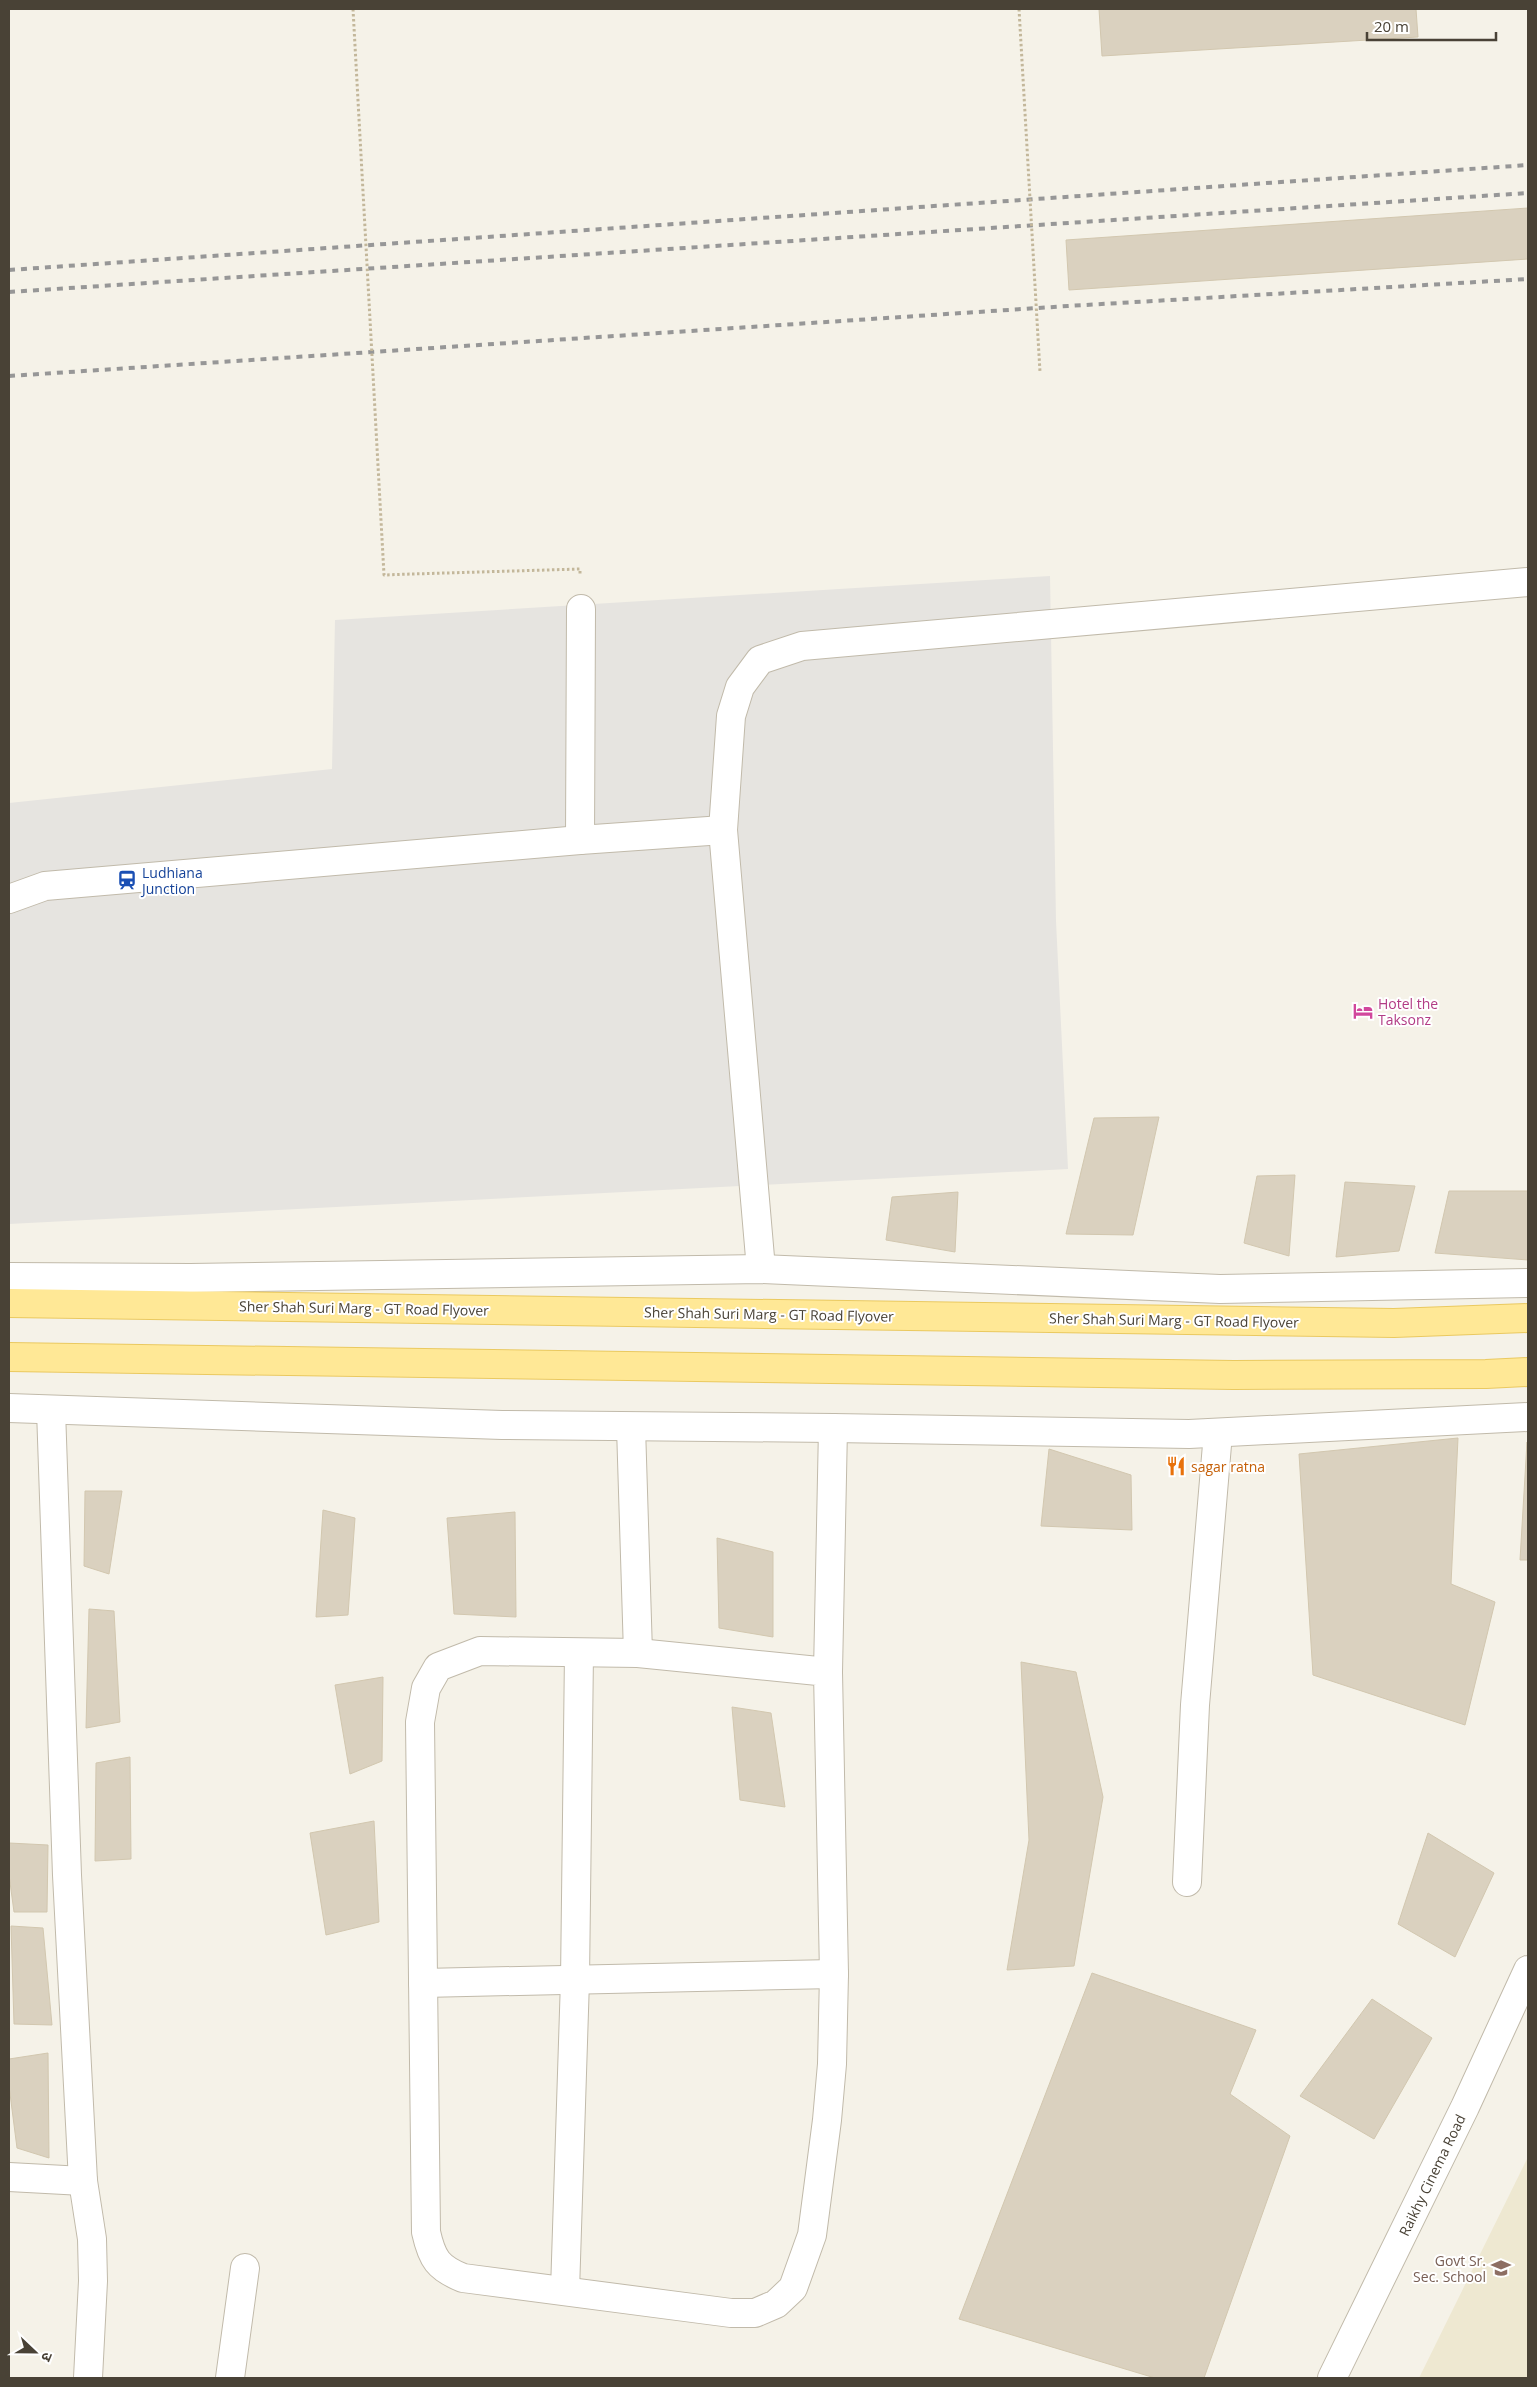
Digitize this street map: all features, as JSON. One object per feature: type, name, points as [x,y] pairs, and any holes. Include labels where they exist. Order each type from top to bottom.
[{"type":"main road","name":"Sher Shah Suri Marg - GT Road Flyover","points":[[9,1304],[1394,1323],[1528,1318]]},
{"type":"main road","points":[[9,1357],[1234,1375],[1486,1374],[1528,1372]]},
{"type":"street","points":[[761,1268],[723,830],[731,716],[740,687],[760,660],[802,646],[1528,582]]},
{"type":"street","points":[[580,840],[581,610]]},
{"type":"street","points":[[9,899],[45,886],[580,840],[723,830]]},
{"type":"street","points":[[9,1277],[190,1278],[761,1268],[1220,1289],[1528,1283]]},
{"type":"street","points":[[9,1408],[502,1425],[1218,1433],[1528,1417]]},
{"type":"street","points":[[51,1410],[67,1875],[83,2181],[92,2239],[93,2281],[88,2378]]},
{"type":"street","points":[[631,1426],[638,1654]]},
{"type":"street","points":[[828,1672],[638,1654],[480,1651],[438,1667],[426,1688],[420,1722],[423,1983],[426,2232],[431,2253],[445,2271],[463,2278],[730,2314],[755,2314],[776,2304],[793,2288],[812,2235],[831,2074],[834,1974],[828,1672],[833,1428]]},
{"type":"street","points":[[1187,1882],[1195,1704],[1218,1433]]},
{"type":"street","points":[[565,2291],[575,1980],[579,1653]]},
{"type":"street","name":"Raikhy Cinema Road","points":[[1332,2378],[1465,2107],[1528,1970]]},
{"type":"street","points":[[423,1983],[834,1974]]},
{"type":"street","points":[[9,2177],[83,2181]]},
{"type":"street","points":[[230,2378],[245,2268]]},
{"type":"path","points":[[353,9],[384,574],[555,569]]},
{"type":"path","points":[[1019,9],[1040,372]]},
{"type":"shaded area","points":[[1050,576],[1056,921],[1068,1169],[9,1224],[9,803],[332,769],[335,620]]},
{"type":"shaded area","name":"Govt Sr. Sec. School","points":[[1528,2157],[1528,2378],[1419,2378]]},
{"type":"building","points":[[1099,9],[1416,9],[1418,37],[1102,56]]},
{"type":"building","points":[[1528,208],[1528,259],[1069,290],[1066,240]]},
{"type":"building","points":[[1159,1117],[1133,1235],[1066,1234],[1094,1118]]},
{"type":"building","points":[[1295,1175],[1289,1256],[1244,1243],[1257,1176]]},
{"type":"building","points":[[1345,1182],[1415,1186],[1399,1251],[1336,1257]]},
{"type":"building","points":[[1449,1191],[1528,1191],[1528,1260],[1435,1253]]},
{"type":"building","points":[[958,1192],[955,1252],[886,1240],[892,1197]]},
{"type":"building","points":[[1458,1438],[1451,1584],[1495,1602],[1465,1725],[1313,1675],[1299,1454]]},
{"type":"building","points":[[1527,1442],[1528,1560],[1520,1560]]},
{"type":"building","points":[[1049,1449],[1131,1475],[1132,1530],[1041,1526]]},
{"type":"building","points":[[85,1491],[122,1491],[109,1574],[84,1566]]},
{"type":"building","points":[[323,1510],[355,1518],[348,1615],[316,1617]]},
{"type":"building","points":[[515,1512],[516,1617],[454,1614],[447,1518]]},
{"type":"building","points":[[717,1538],[773,1552],[773,1637],[719,1628]]},
{"type":"building","points":[[89,1609],[114,1611],[120,1722],[86,1728]]},
{"type":"building","points":[[1021,1662],[1076,1672],[1103,1797],[1074,1966],[1007,1970],[1029,1840]]},
{"type":"building","points":[[383,1677],[382,1761],[350,1774],[335,1685]]},
{"type":"building","points":[[732,1707],[771,1713],[785,1807],[740,1800]]},
{"type":"building","points":[[130,1757],[131,1859],[95,1861],[96,1763]]},
{"type":"building","points":[[374,1821],[379,1922],[326,1935],[310,1833]]},
{"type":"building","points":[[1428,1833],[1494,1873],[1455,1957],[1398,1924]]},
{"type":"building","points":[[9,1843],[48,1845],[47,1912],[14,1912],[9,1875]]},
{"type":"building","points":[[11,1926],[43,1928],[52,2025],[14,2024]]},
{"type":"building","points":[[1092,1973],[1256,2030],[1230,2094],[1290,2136],[1204,2378],[1155,2378],[959,2319]]},
{"type":"building","points":[[1372,1999],[1432,2038],[1374,2139],[1300,2096]]},
{"type":"building","points":[[48,2053],[49,2158],[17,2148],[9,2086],[9,2059]]},
{"type":"railway","points":[[9,270],[1528,165]]},
{"type":"railway","points":[[9,292],[1528,193]]},
{"type":"railway","points":[[9,376],[1068,306],[1528,279]]},
{"type":"place","name":"Ludhiana Junction","points":[[127,880]]},
{"type":"place","name":"Hotel the Taksonz","points":[[1363,1011]]},
{"type":"place","name":"sagar ratna","points":[[1176,1466]]},
{"type":"place","name":"Govt Sr. Sec. School","points":[[1501,2268]]}]
